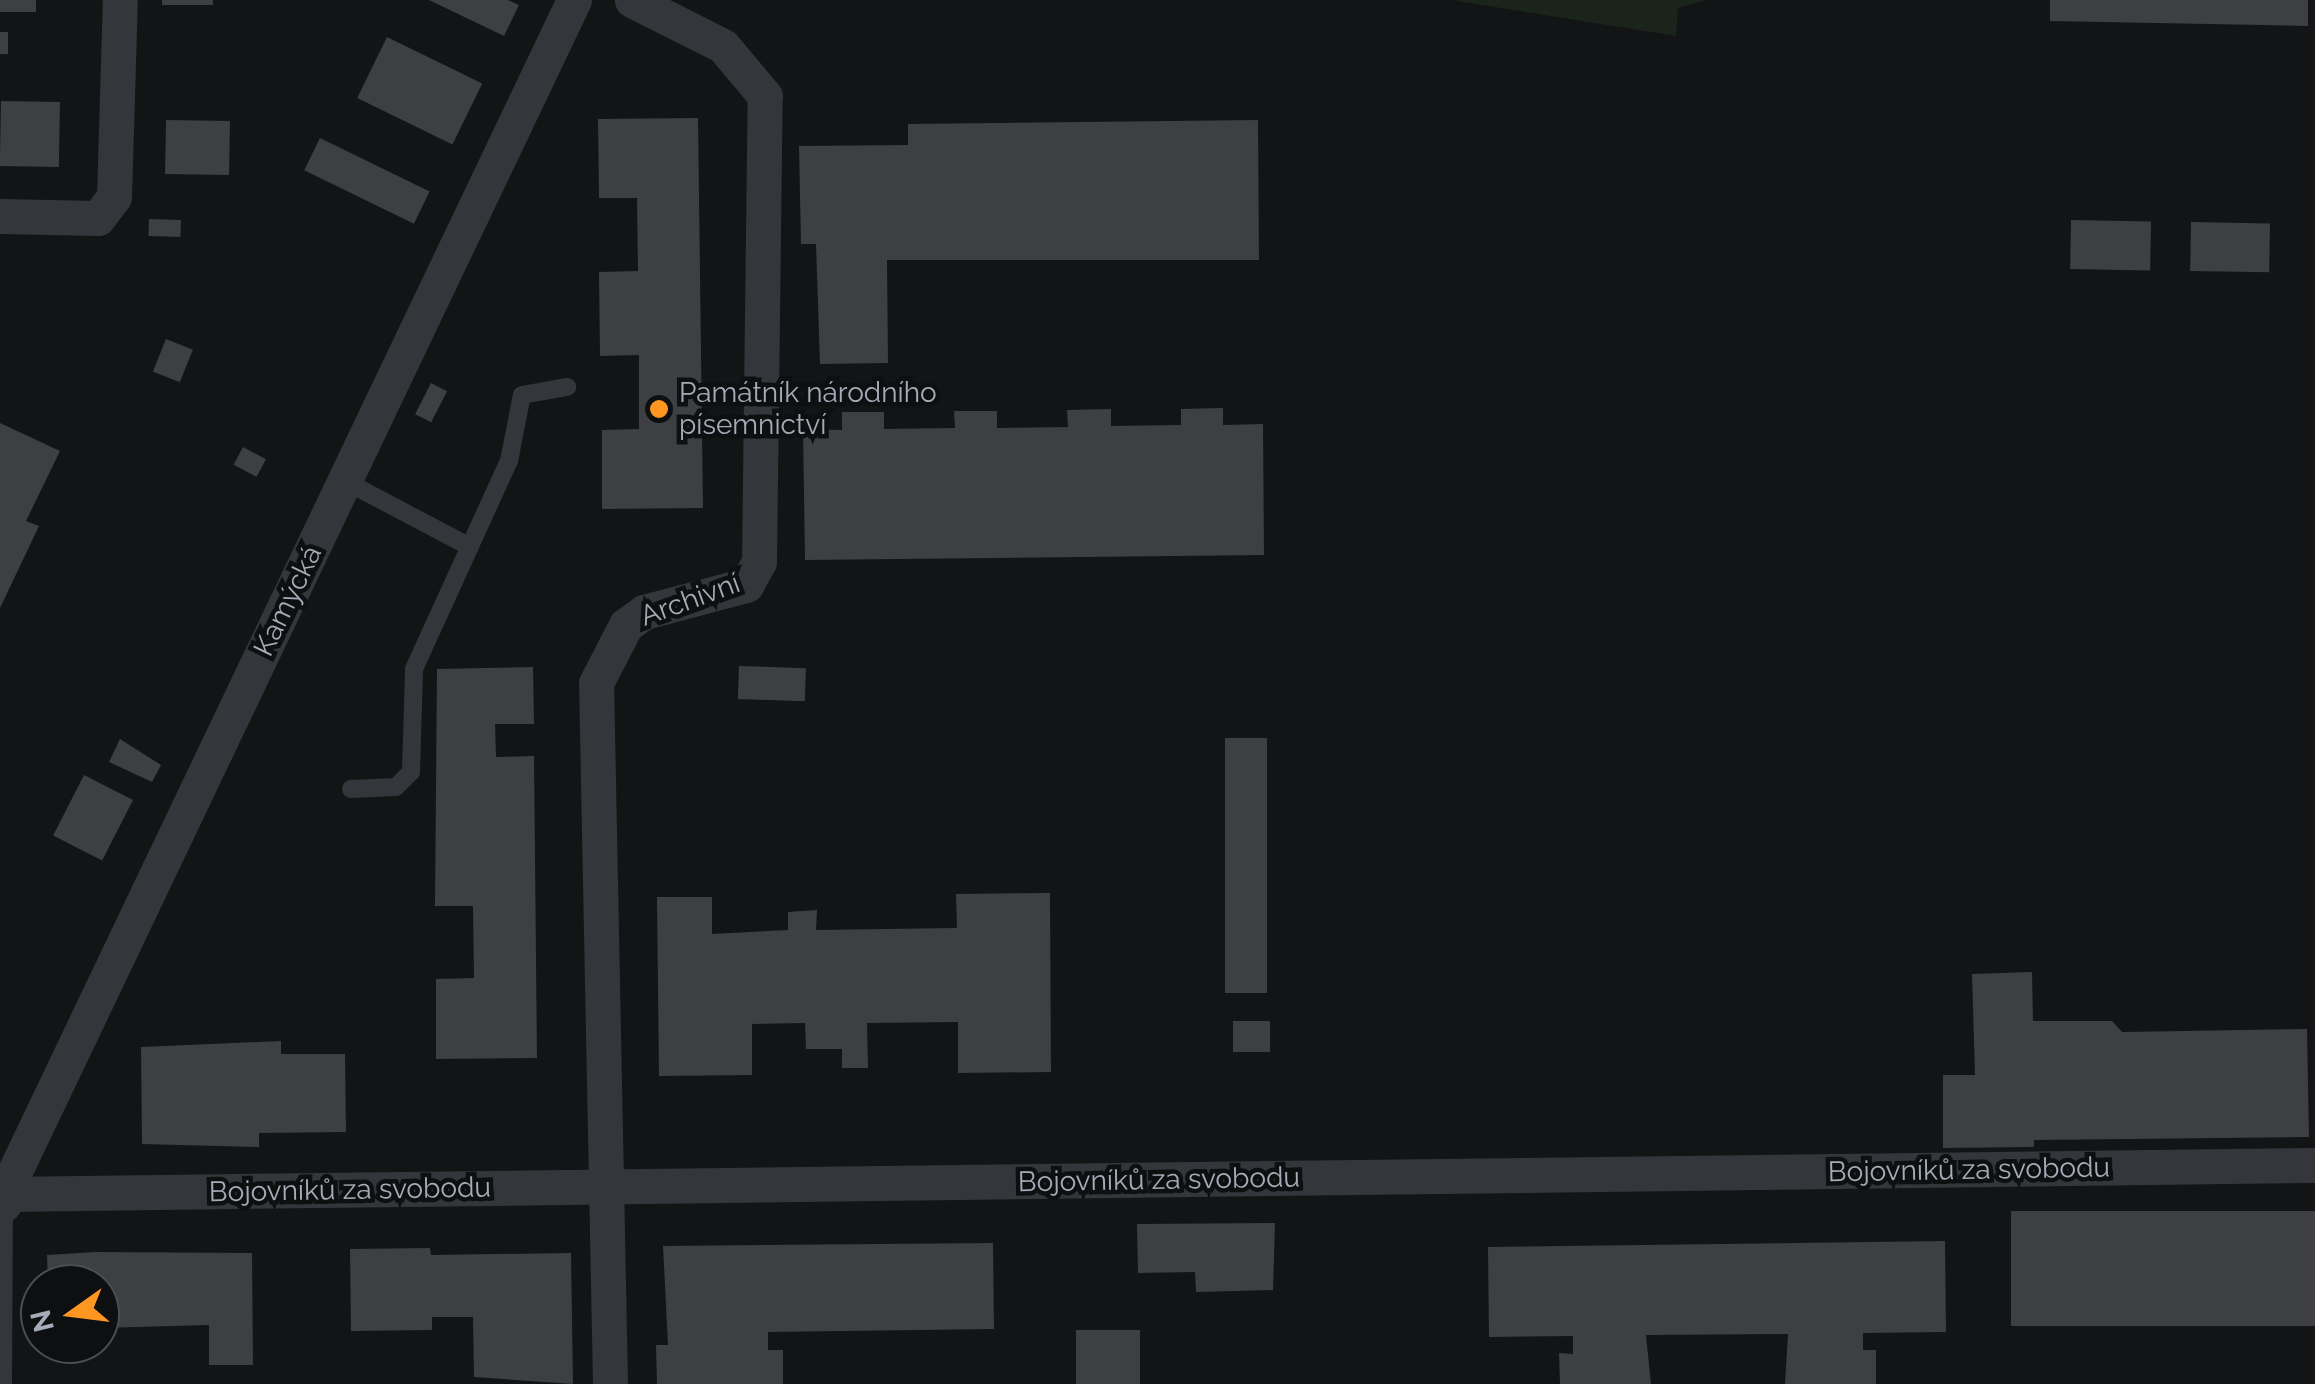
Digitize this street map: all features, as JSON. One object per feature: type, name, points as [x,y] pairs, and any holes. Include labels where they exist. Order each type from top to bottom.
[{"type":"street","points":[[0,216],[98,218],[114,197],[120,0]]},
{"type":"street","name":"Kamýcká","points":[[1,1195],[574,0]]},
{"type":"street","name":"Archivní","points":[[610,1384],[596,683],[613,643],[635,618],[746,585],[759,562],[765,96],[723,46],[632,0]]},
{"type":"street","name":"Bojovníků za svobodu","points":[[1,1195],[2315,1165]]},
{"type":"lane","points":[[351,789],[396,787],[411,772],[414,669],[509,460],[522,395],[533,388],[568,387]]},
{"type":"lane","points":[[345,481],[470,547]]},
{"type":"lane","points":[[1,1195],[3,1384]]},
{"type":"shaded area","points":[[1451,0],[1706,0],[1678,8],[1676,36]]},
{"type":"building","points":[[0,0],[36,0],[36,12],[0,12]]},
{"type":"building","points":[[162,0],[213,0],[213,5],[162,5]]},
{"type":"building","points":[[429,0],[508,0],[519,5],[504,36]]},
{"type":"building","points":[[2050,0],[2308,0],[2308,26],[2050,21]]},
{"type":"building","points":[[0,32],[8,32],[8,54],[0,54]]},
{"type":"building","points":[[387,37],[482,83],[452,145],[357,98]]},
{"type":"building","points":[[1,101],[60,102],[59,167],[0,166]]},
{"type":"building","points":[[698,118],[703,508],[602,509],[602,430],[639,429],[639,355],[600,356],[599,272],[638,271],[637,198],[599,198],[598,119]]},
{"type":"building","points":[[166,120],[230,121],[229,175],[165,174]]},
{"type":"building","points":[[1258,120],[1259,260],[887,260],[888,363],[820,364],[816,244],[801,244],[799,146],[908,145],[908,124]]},
{"type":"building","points":[[320,138],[430,191],[414,224],[304,170]]},
{"type":"building","points":[[149,219],[181,220],[180,237],[148,236]]},
{"type":"building","points":[[2071,220],[2151,221],[2150,270],[2070,269]]},
{"type":"building","points":[[2191,222],[2270,223],[2269,272],[2190,271]]},
{"type":"building","points":[[166,339],[193,350],[180,382],[153,371]]},
{"type":"building","points":[[431,383],[447,391],[431,422],[415,414]]},
{"type":"building","points":[[1223,408],[1223,425],[1263,424],[1264,555],[805,560],[803,429],[842,430],[842,412],[884,412],[884,429],[955,428],[954,411],[997,411],[997,428],[1068,427],[1067,410],[1111,409],[1111,426],[1181,425],[1181,409]]},
{"type":"building","points":[[0,423],[60,451],[26,521],[39,526],[0,608]]},
{"type":"building","points":[[243,447],[266,459],[257,477],[234,465]]},
{"type":"building","points":[[739,666],[806,668],[805,701],[738,699]]},
{"type":"building","points":[[533,667],[534,724],[495,724],[496,757],[534,756],[537,1058],[436,1059],[436,979],[474,978],[473,906],[435,906],[437,669]]},
{"type":"building","points":[[1225,738],[1267,738],[1267,993],[1225,993]]},
{"type":"building","points":[[120,739],[161,765],[152,782],[109,762]]},
{"type":"building","points":[[84,775],[133,800],[102,861],[53,836]]},
{"type":"building","points":[[1050,893],[1051,1072],[958,1073],[958,1022],[867,1023],[868,1068],[842,1068],[842,1049],[806,1049],[805,1023],[752,1024],[752,1075],[659,1076],[657,897],[712,897],[712,934],[788,930],[788,912],[817,910],[816,930],[957,928],[956,894]]},
{"type":"building","points":[[2032,972],[2033,1021],[2112,1021],[2122,1032],[2307,1029],[2309,1137],[2034,1140],[2034,1147],[1943,1148],[1943,1075],[1975,1075],[1972,974]]},
{"type":"building","points":[[1233,1021],[1270,1021],[1270,1052],[1233,1052]]},
{"type":"building","points":[[281,1041],[281,1054],[345,1054],[346,1132],[259,1133],[259,1147],[142,1144],[141,1047]]},
{"type":"building","points":[[2011,1211],[2315,1211],[2315,1326],[2011,1326]]},
{"type":"building","points":[[1275,1223],[1273,1290],[1196,1292],[1195,1272],[1138,1273],[1137,1224]]},
{"type":"building","points":[[1945,1241],[1946,1332],[1863,1333],[1863,1350],[1876,1350],[1876,1384],[1785,1384],[1788,1334],[1646,1335],[1651,1384],[1560,1384],[1559,1353],[1573,1354],[1573,1336],[1489,1337],[1488,1247]]},
{"type":"building","points":[[993,1243],[994,1329],[768,1332],[768,1350],[783,1350],[783,1384],[657,1384],[656,1345],[668,1345],[663,1246]]},
{"type":"building","points":[[430,1248],[431,1255],[571,1253],[573,1384],[474,1377],[473,1317],[432,1317],[432,1330],[351,1331],[350,1249]]},
{"type":"building","points":[[252,1253],[253,1365],[209,1365],[209,1325],[120,1327],[120,1264],[47,1264],[47,1255]]},
{"type":"building","points":[[1076,1330],[1140,1330],[1140,1384],[1076,1384]]},
{"type":"place","name":"Památník národního písemnictví","points":[[659,409]]}]
